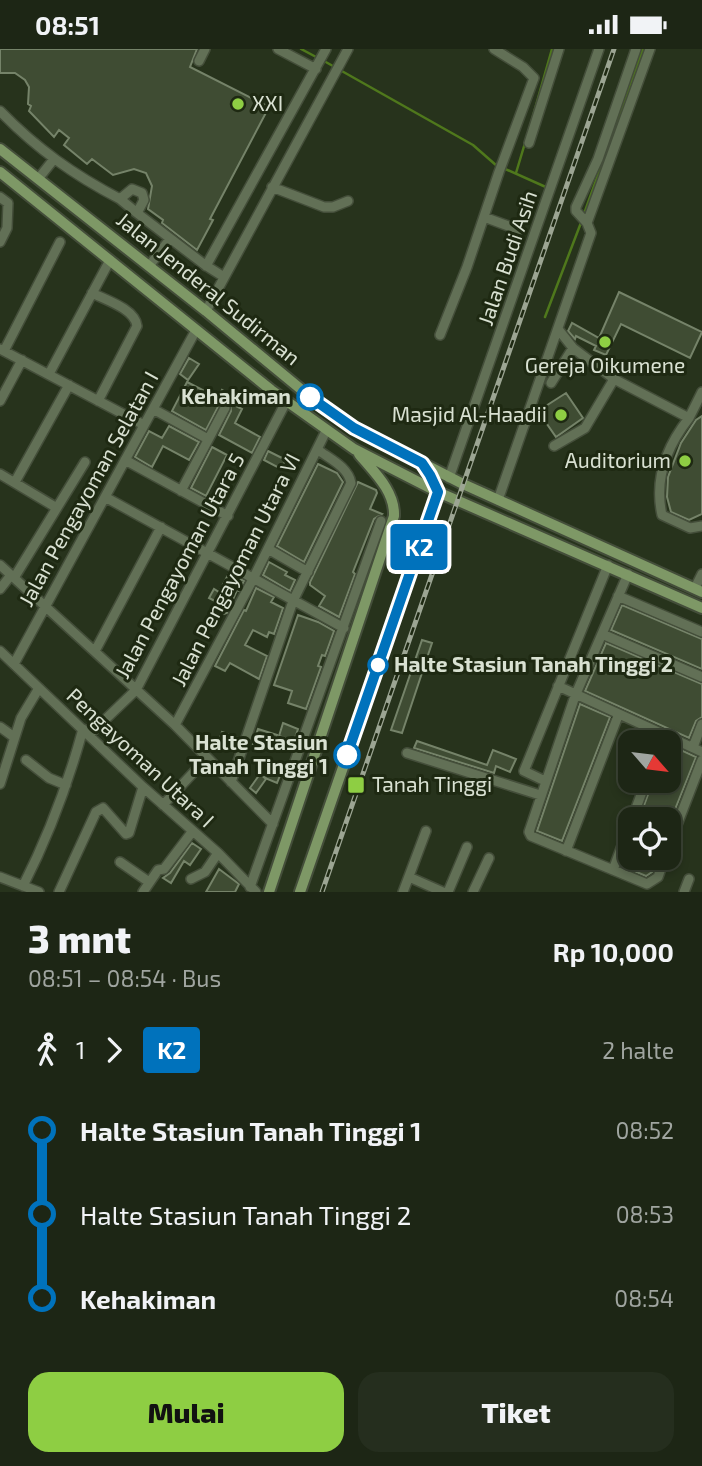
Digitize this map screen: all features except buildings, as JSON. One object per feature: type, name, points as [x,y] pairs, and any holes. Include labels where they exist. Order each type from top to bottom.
[{"type":"main road","name":"Jalan Jenderal Sudirman","points":[[0,149],[206,311],[320,405],[375,439],[449,478],[699,590]]},
{"type":"main road","name":"Jalan Jenderal Sudirman","points":[[0,172],[286,401],[354,449],[438,492],[702,608]]},
{"type":"main road","points":[[367,455],[375,439]]},
{"type":"main road","points":[[269,892],[394,516],[389,492],[354,449]]},
{"type":"main road","points":[[300,892],[438,492],[422,463]]},
{"type":"street","points":[[199,61],[205,49]]},
{"type":"street","points":[[278,49],[316,68]]},
{"type":"street","points":[[206,311],[348,49]]},
{"type":"street","points":[[495,49],[523,67],[534,78],[549,81]]},
{"type":"street","points":[[514,133],[530,139],[559,49]]},
{"type":"street","name":"Jalan Budi Asih","points":[[449,478],[599,49]]},
{"type":"street","points":[[585,221],[601,183],[603,161],[626,96],[636,49]]},
{"type":"street","points":[[626,96],[650,49]]},
{"type":"street","points":[[206,265],[325,51]]},
{"type":"street","points":[[440,335],[534,78]]},
{"type":"street","points":[[0,111],[54,159],[81,179],[120,199],[224,277]]},
{"type":"street","points":[[38,179],[54,159]]},
{"type":"street","points":[[498,500],[591,233],[576,211],[590,177],[603,161]]},
{"type":"street","points":[[590,177],[601,183]]},
{"type":"street","points":[[272,187],[324,207],[333,207],[348,201]]},
{"type":"street","points":[[120,199],[132,189],[142,193],[144,200],[137,213]]},
{"type":"street","points":[[0,242],[7,227],[4,200]]},
{"type":"street","points":[[484,217],[519,230]]},
{"type":"street","points":[[149,267],[170,239]]},
{"type":"street","points":[[60,242],[2,350],[144,425]]},
{"type":"street","points":[[48,375],[110,260]]},
{"type":"street","points":[[92,293],[131,314],[137,322],[98,401]]},
{"type":"street","points":[[558,329],[573,348],[614,379],[689,418]]},
{"type":"street","name":"Jalan Pengayoman Selatan I","points":[[13,664],[196,330]]},
{"type":"street","points":[[551,383],[573,348]]},
{"type":"street","points":[[0,401],[22,360]]},
{"type":"street","points":[[554,446],[585,428],[614,379]]},
{"type":"street","points":[[15,482],[69,385]]},
{"type":"street","points":[[701,398],[674,437],[661,472],[658,497],[662,515],[691,528],[702,526]]},
{"type":"street","name":"Jalan Pengayoman Utara 5","points":[[86,732],[136,690],[286,401]]},
{"type":"street","points":[[181,491],[225,408]]},
{"type":"street","points":[[153,409],[208,439]]},
{"type":"street","name":"Jalan Pengayoman Utara VI","points":[[175,725],[253,579],[326,431]]},
{"type":"street","points":[[231,782],[293,601],[351,483],[350,475],[317,450]]},
{"type":"street","points":[[125,460],[228,516]]},
{"type":"street","points":[[0,589],[13,576],[85,462]]},
{"type":"street","points":[[0,474],[57,508]]},
{"type":"street","points":[[105,497],[344,628]]},
{"type":"street","points":[[253,889],[273,824],[382,521]]},
{"type":"street","points":[[95,652],[161,527]]},
{"type":"street","points":[[268,549],[308,572]]},
{"type":"street","points":[[0,565],[175,725],[273,824]]},
{"type":"street","points":[[545,781],[523,771],[608,565]]},
{"type":"street","points":[[628,574],[575,696],[529,829],[530,835],[647,884],[652,883],[660,870]]},
{"type":"street","points":[[699,590],[702,574]]},
{"type":"street","points":[[618,596],[702,632]]},
{"type":"street","points":[[602,634],[702,677]]},
{"type":"street","name":"Pengayoman Utara I","points":[[0,651],[143,787],[218,853],[253,889]]},
{"type":"street","points":[[558,686],[644,730]]},
{"type":"street","points":[[0,783],[21,718],[39,688]]},
{"type":"street","points":[[566,851],[618,716]]},
{"type":"street","points":[[697,750],[702,725]]},
{"type":"street","points":[[0,727],[14,737]]},
{"type":"street","points":[[23,886],[46,840],[86,732]]},
{"type":"street","points":[[407,753],[540,795]]},
{"type":"street","points":[[163,805],[207,758]]},
{"type":"street","points":[[26,760],[49,778],[66,785]]},
{"type":"street","points":[[681,814],[702,760]]},
{"type":"street","points":[[59,892],[96,812],[103,808],[126,834],[129,834],[143,787]]},
{"type":"street","points":[[403,892],[426,831]]},
{"type":"street","points":[[143,892],[192,832]]},
{"type":"street","points":[[449,892],[467,848]]},
{"type":"street","points":[[191,879],[205,872],[218,853]]},
{"type":"street","points":[[613,870],[618,856]]},
{"type":"street","points":[[473,892],[489,858]]},
{"type":"street","points":[[120,862],[149,882]]},
{"type":"street","points":[[0,877],[39,892]]},
{"type":"street","points":[[409,877],[443,892]]},
{"type":"street","points":[[684,892],[689,880]]},
{"type":"waterway","points":[[301,49],[318,58]]},
{"type":"waterway","points":[[529,130],[552,49]]},
{"type":"waterway","points":[[584,214],[643,49]]},
{"type":"waterway","points":[[324,61],[473,145],[497,166]]},
{"type":"waterway","points":[[516,173],[525,143]]},
{"type":"waterway","points":[[503,168],[548,188]]},
{"type":"waterway","points":[[545,317],[582,220]]},
{"type":"railway","points":[[322,892],[614,49]]},
{"type":"bus line","name":"K2","points":[[310,397],[354,428],[422,463],[438,492],[347,755]]},
{"type":"place","name":"XXI","points":[[238,104]]},
{"type":"place","name":"Gereja Oikumene","points":[[605,342]]},
{"type":"place","name":"Kehakiman","points":[[310,397]]},
{"type":"place","name":"Masjid Al-Haadii","points":[[561,415]]},
{"type":"place","name":"Auditorium","points":[[685,461]]},
{"type":"place","name":"Halte Stasiun Tanah Tinggi 2","points":[[378,665]]},
{"type":"place","name":"Halte Stasiun Tanah Tinggi 1","points":[[347,755]]},
{"type":"place","name":"Tanah Tinggi","points":[[356,785]]}]
